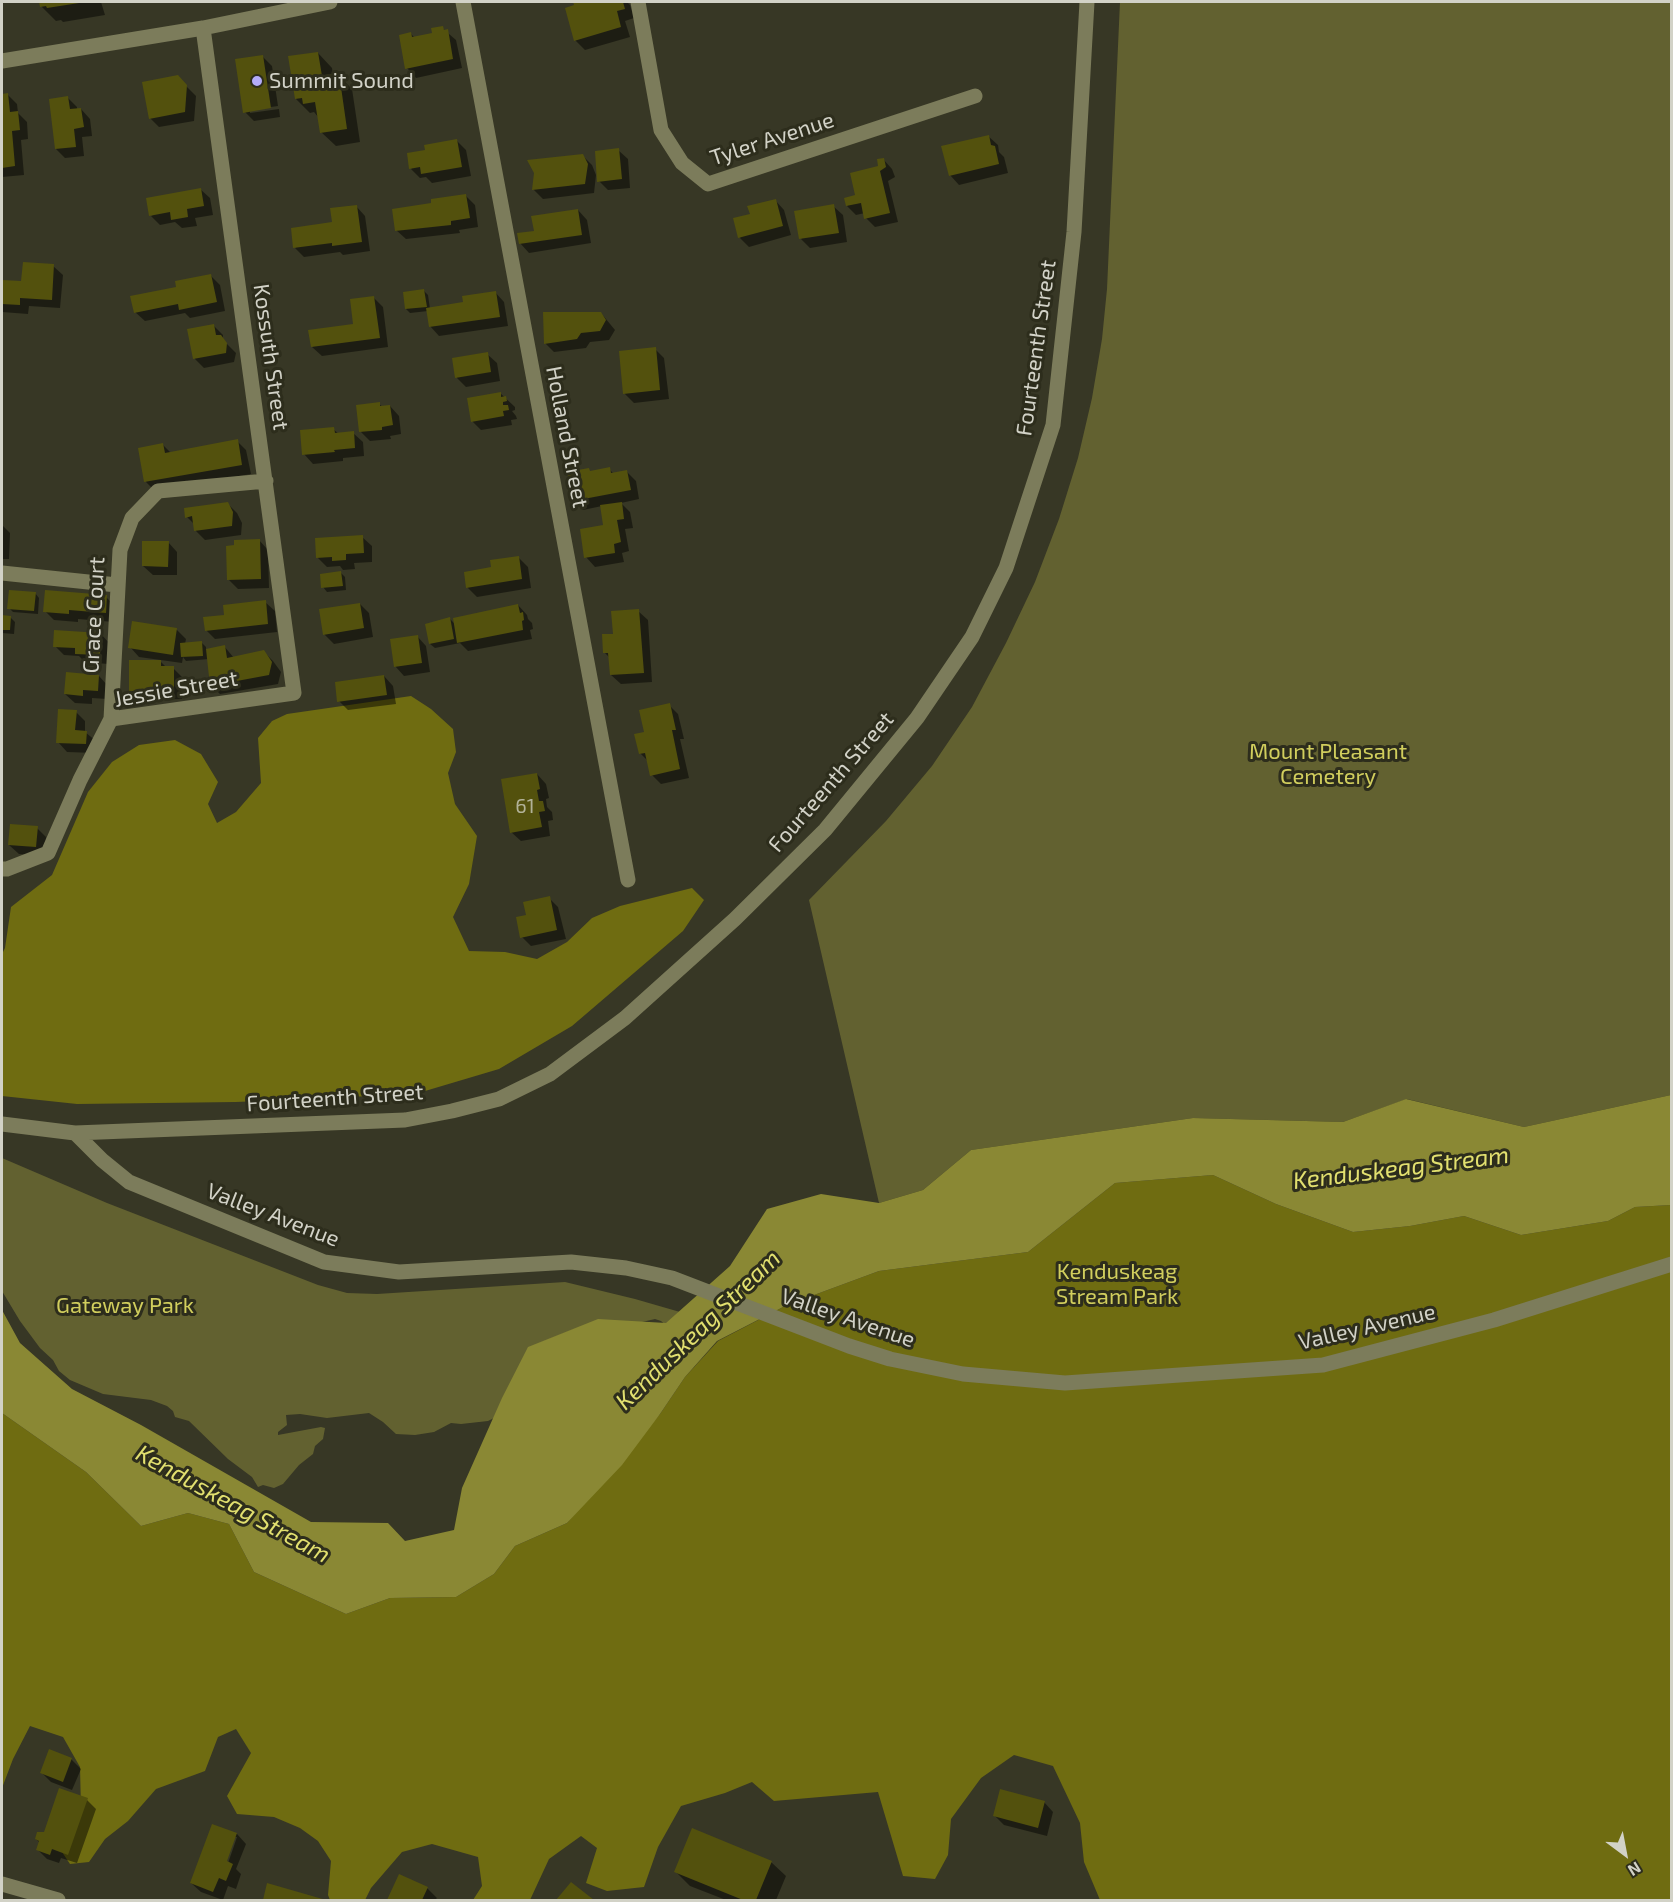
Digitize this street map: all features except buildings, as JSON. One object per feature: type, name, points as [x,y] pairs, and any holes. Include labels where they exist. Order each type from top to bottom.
[{"type":"street","points":[[2,61],[203,28],[330,2]]},
{"type":"street","name":"Holland Street","points":[[463,2],[628,880]]},
{"type":"street","name":"Tyler Avenue","points":[[638,2],[661,130],[682,163],[708,184],[975,96]]},
{"type":"street","name":"Fourteenth Street","points":[[75,1133],[405,1120],[452,1112],[499,1099],[550,1074],[625,1018],[735,919],[825,830],[917,718],[972,637],[1006,568],[1053,425],[1074,232],[1087,2]]},
{"type":"street","name":"Kossuth Street","points":[[203,28],[294,693]]},
{"type":"street","name":"Grace Court","points":[[111,719],[120,549],[132,518],[158,491],[266,481]]},
{"type":"street","points":[[2,573],[117,585]]},
{"type":"street","name":"Jessie Street","points":[[4,869],[48,853],[80,780],[111,719],[294,693]]},
{"type":"street","points":[[2,1124],[75,1133]]},
{"type":"street","name":"Valley Avenue","points":[[75,1133],[102,1160],[129,1182],[324,1262],[399,1272],[571,1262],[627,1268],[672,1278],[890,1359],[963,1374],[1065,1383],[1323,1365],[1494,1320],[1671,1264]]},
{"type":"street","points":[[2,1884],[58,1900]]},
{"type":"green space","name":"Mount Pleasant Cemetery","points":[[1120,2],[1671,2],[1671,1095],[1524,1127],[1407,1099],[1343,1122],[1193,1118],[971,1150],[923,1190],[879,1203],[809,900],[886,821],[932,766],[972,707],[1035,582],[1059,519],[1078,458],[1092,398],[1102,339],[1107,289]]},
{"type":"green space","points":[[411,696],[431,709],[453,729],[456,752],[448,773],[455,804],[477,836],[469,884],[453,917],[469,951],[505,952],[537,959],[567,942],[592,918],[620,906],[692,888],[704,900],[683,931],[572,1026],[499,1069],[415,1094],[236,1102],[77,1104],[2,1096],[2,954],[5,948],[11,907],[52,875],[88,792],[112,762],[139,745],[175,740],[201,754],[218,782],[208,804],[217,823],[236,812],[261,783],[258,738],[272,721],[287,714]]},
{"type":"green space","name":"Gateway Park","points":[[2,1158],[107,1203],[318,1285],[347,1293],[377,1294],[565,1282],[680,1312],[668,1327],[655,1319],[572,1330],[540,1343],[494,1418],[488,1421],[451,1423],[434,1432],[415,1435],[396,1434],[369,1413],[327,1418],[300,1414],[286,1415],[287,1425],[278,1432],[278,1435],[321,1427],[325,1428],[323,1439],[315,1446],[313,1454],[299,1465],[283,1484],[274,1488],[263,1485],[258,1487],[252,1477],[228,1459],[189,1421],[175,1417],[173,1411],[167,1406],[151,1400],[103,1394],[70,1380],[59,1371],[53,1360],[40,1348],[2,1291]]},
{"type":"green space","name":"Kenduskeag Stream Park","points":[[1213,1175],[1276,1204],[1353,1232],[1410,1226],[1464,1216],[1521,1235],[1608,1221],[1635,1207],[1671,1205],[1671,1900],[1100,1900],[1084,1862],[1080,1823],[1053,1766],[1014,1755],[981,1778],[951,1819],[948,1855],[935,1879],[903,1876],[878,1792],[774,1801],[752,1782],[681,1806],[658,1847],[644,1887],[607,1891],[586,1883],[597,1848],[581,1836],[549,1859],[530,1900],[473,1900],[482,1886],[478,1857],[432,1844],[402,1852],[371,1888],[365,1900],[330,1900],[328,1895],[331,1861],[318,1841],[300,1828],[274,1817],[237,1814],[227,1796],[251,1753],[236,1729],[218,1737],[205,1771],[156,1789],[128,1821],[105,1839],[89,1862],[70,1864],[60,1849],[81,1810],[80,1767],[63,1737],[30,1726],[13,1759],[2,1788],[2,1413],[86,1472],[141,1526],[188,1513],[229,1524],[254,1572],[346,1614],[390,1598],[456,1597],[494,1574],[515,1546],[567,1523],[660,1414],[685,1377],[718,1341],[787,1305],[879,1271],[1028,1252],[1115,1183]]},
{"type":"water","name":"Kenduskeag Stream","points":[[1671,1095],[1671,1205],[1635,1207],[1608,1221],[1521,1235],[1464,1216],[1410,1226],[1353,1232],[1276,1204],[1213,1175],[1115,1183],[1028,1252],[879,1271],[787,1305],[717,1341],[685,1377],[622,1465],[567,1523],[515,1546],[494,1574],[456,1597],[390,1598],[346,1614],[254,1572],[229,1524],[188,1513],[141,1526],[86,1472],[2,1413],[2,1310],[20,1343],[72,1389],[141,1425],[311,1522],[388,1523],[405,1541],[454,1530],[462,1488],[502,1398],[528,1347],[598,1319],[666,1323],[730,1266],[767,1209],[821,1194],[879,1203],[923,1190],[971,1150],[1193,1118],[1343,1122],[1406,1099],[1524,1127]]},
{"type":"place","name":"Summit Sound","points":[[257,81]]}]
